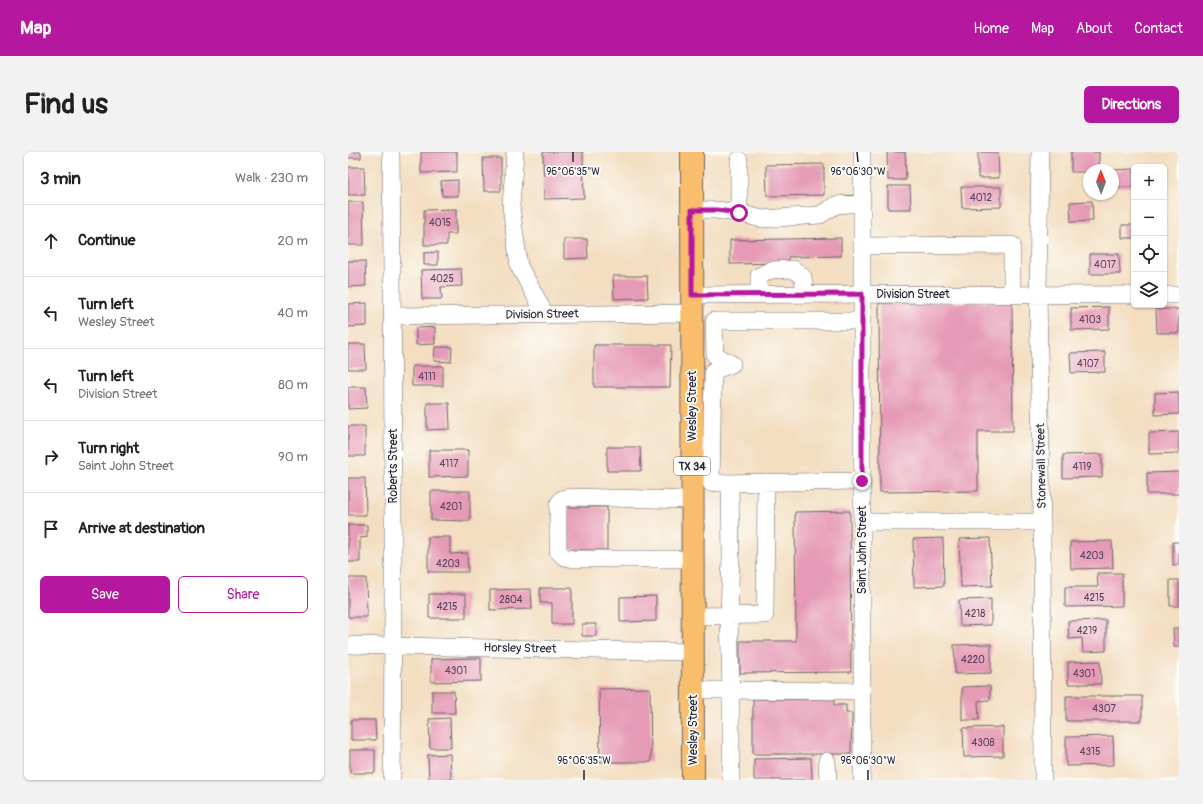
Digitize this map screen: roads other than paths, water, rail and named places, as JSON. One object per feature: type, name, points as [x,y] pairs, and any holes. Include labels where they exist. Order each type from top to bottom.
[{"type":"main road","name":"Wesley Street","points":[[692,152],[692,304],[699,488],[692,559],[693,780]]},
{"type":"street","name":"Roberts Street","points":[[391,152],[394,646],[392,780]]},
{"type":"street","points":[[514,152],[511,206],[519,266],[545,314]]},
{"type":"street","name":"Saint John Street","points":[[862,152],[862,780]]},
{"type":"street","name":"Stonewall Street","points":[[1040,152],[1038,294],[1042,522],[1043,780]]},
{"type":"street","points":[[739,160],[739,213]]},
{"type":"street","points":[[692,210],[716,210],[739,213],[762,219],[820,215],[836,205],[862,203]]},
{"type":"street","points":[[862,246],[1012,245],[1012,294]]},
{"type":"street","points":[[759,295],[759,276],[771,270],[793,269],[803,277],[805,294]]},
{"type":"street","name":"Division Street","points":[[393,316],[545,314],[692,304],[759,295],[1131,295]]},
{"type":"street","points":[[1167,295],[1179,295]]},
{"type":"street","points":[[699,488],[713,371],[732,364],[715,355],[714,322],[862,321]]},
{"type":"street","points":[[692,559],[574,559],[564,557],[558,551],[558,505],[562,499],[569,497],[699,488],[730,483],[862,481]]},
{"type":"street","points":[[692,616],[765,615],[766,482]]},
{"type":"street","points":[[730,483],[731,556],[729,616],[731,780]]},
{"type":"street","points":[[862,522],[1042,522]]},
{"type":"street","name":"Horsley Street","points":[[348,645],[693,652]]},
{"type":"street","points":[[693,690],[862,691]]},
{"type":"street","points":[[827,761],[828,780]]}]
